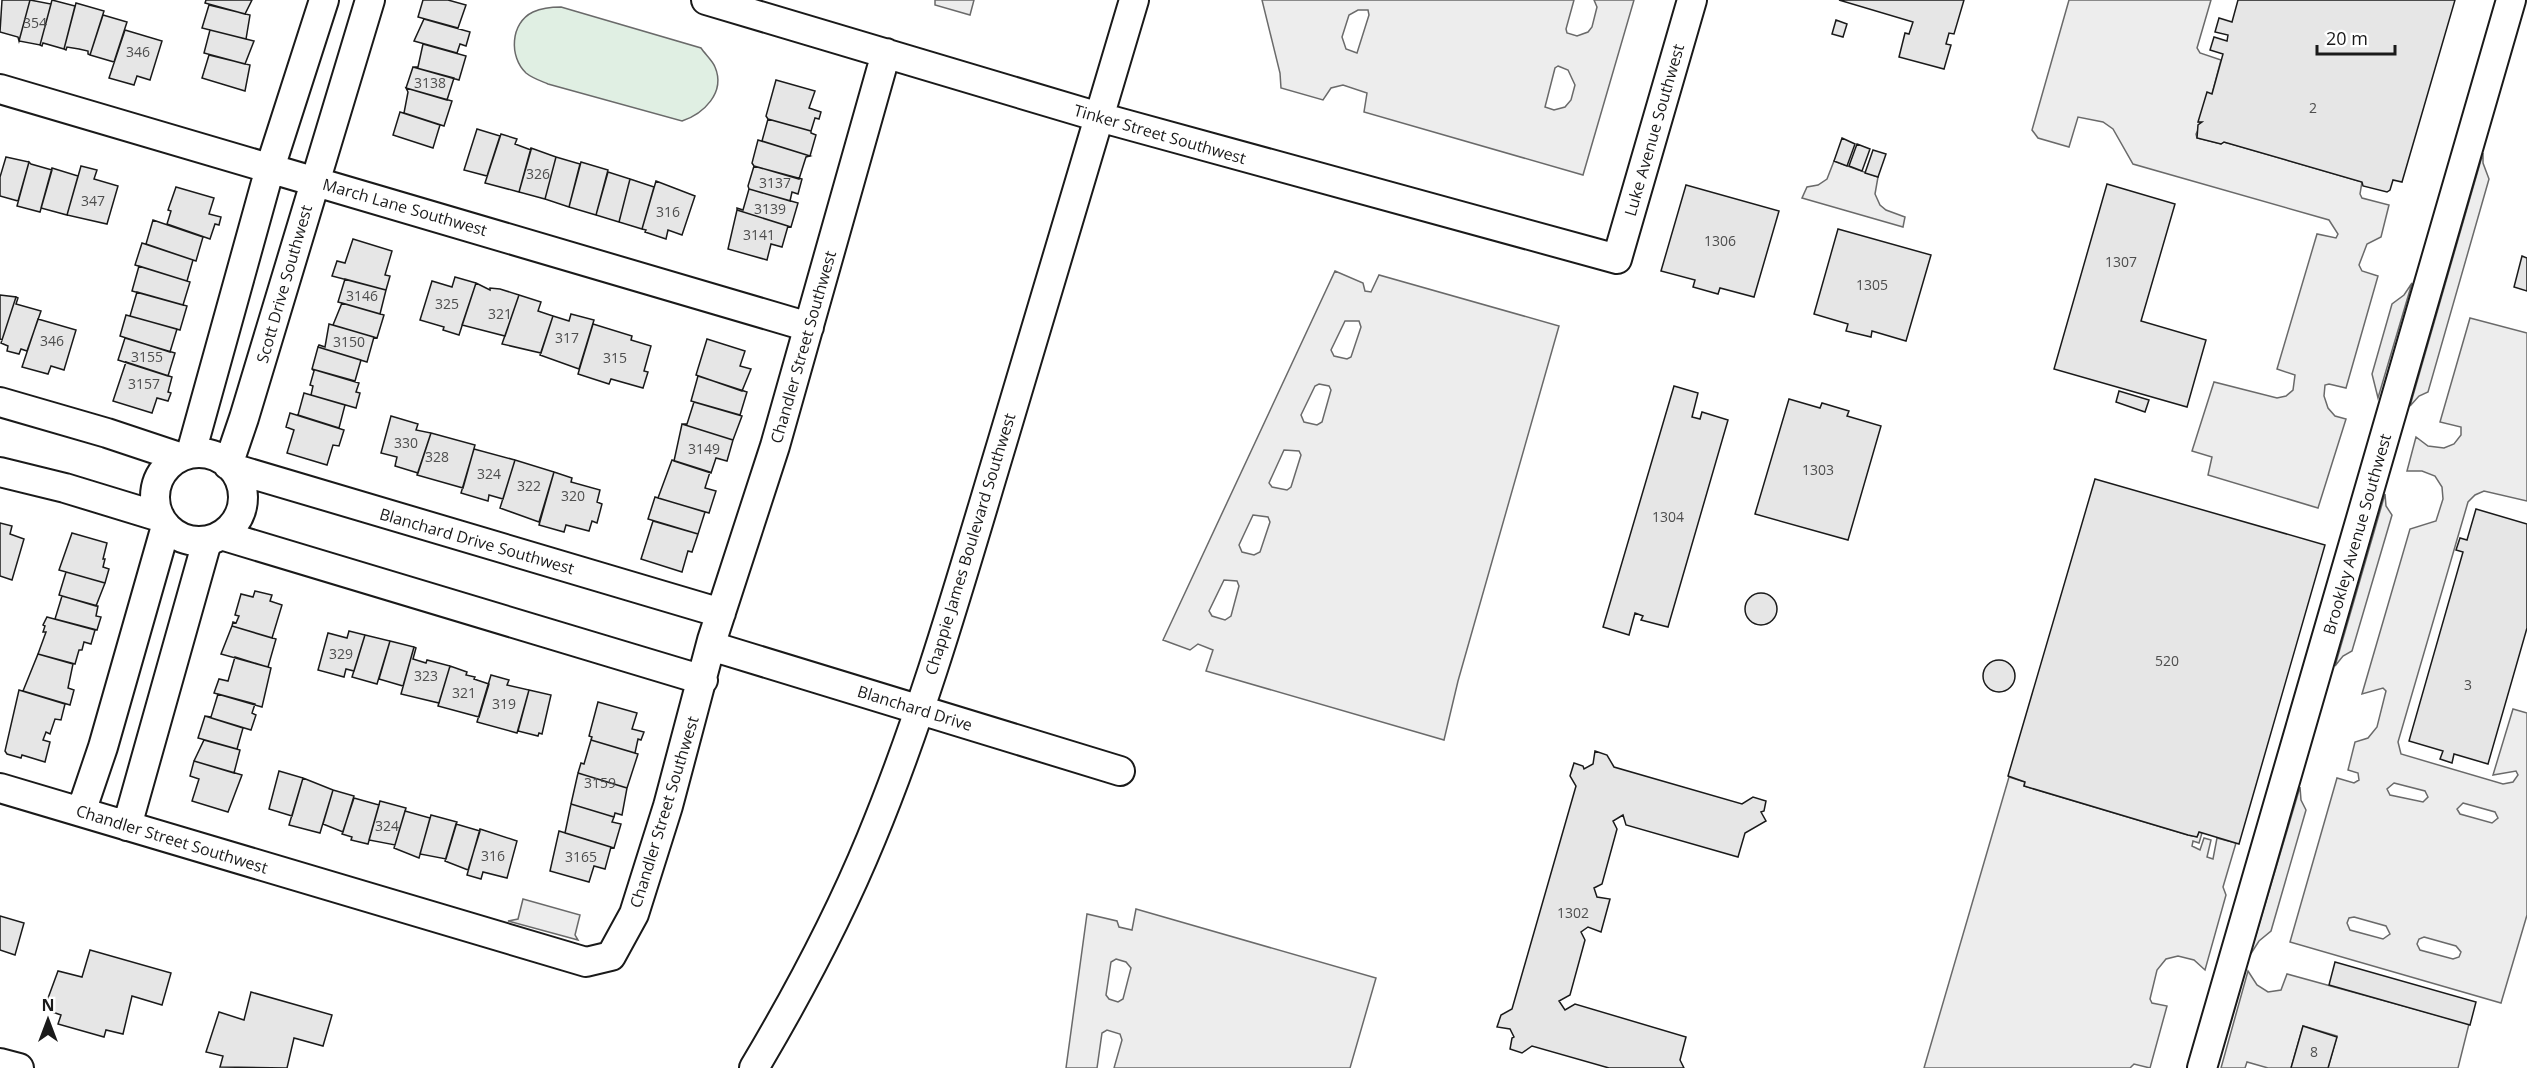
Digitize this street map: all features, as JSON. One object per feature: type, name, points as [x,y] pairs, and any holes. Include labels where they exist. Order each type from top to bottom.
[{"type":"street","points":[[324,0],[270,168],[185,455],[161,473],[155,487],[154,502],[163,521],[172,533],[186,540],[195,541],[216,537],[703,680]]},
{"type":"street","name":"Scott Drive Southwest","points":[[230,466],[370,0]]},
{"type":"street","name":"Tinker Street Southwest","points":[[706,0],[1099,117],[1617,259]]},
{"type":"street","name":"Chappie James Boulevard Southwest","points":[[754,1068],[802,984],[849,889],[894,783],[920,710],[1134,0]]},
{"type":"street","name":"Luke Avenue Southwest","points":[[1617,259],[1692,0]]},
{"type":"street","name":"Brookley Avenue Southwest","points":[[2202,1068],[2511,0]]},
{"type":"street","name":"Chandler Street Southwest","points":[[0,788],[586,962],[611,956],[634,915],[668,806],[711,646],[775,446],[886,53]]},
{"type":"street","name":"March Lane Southwest","points":[[0,88],[809,327]]},
{"type":"street","points":[[0,402],[185,455],[207,453],[225,461],[241,482],[243,498],[240,513],[233,526],[206,545],[127,826]]},
{"type":"street","name":"Blanchard Drive Southwest","points":[[230,466],[721,613]]},
{"type":"street","points":[[0,472],[64,488],[163,521]]},
{"type":"street","points":[[81,812],[103,747],[163,521]]},
{"type":"street","name":"Blanchard Drive","points":[[711,646],[1120,771]]},
{"type":"street","points":[[0,1063],[19,1068]]},
{"type":"green space","points":[[561,7],[701,48],[714,65],[718,76],[715,94],[705,108],[682,121],[548,84],[528,75],[520,66],[517,58],[516,32],[525,17],[533,12]]},
{"type":"shaded area","points":[[935,0],[974,0],[970,15],[935,5]]},
{"type":"shaded area","points":[[1262,0],[1574,0],[1566,29],[1567,33],[1577,36],[1588,32],[1592,27],[1597,7],[1594,0],[1634,0],[1583,175],[1364,112],[1367,93],[1343,85],[1331,88],[1323,100],[1281,88],[1280,73]],"holes":[[[1358,10],[1368,10],[1369,15],[1357,53],[1346,49],[1342,37],[1349,15]],[[1558,66],[1568,70],[1575,85],[1571,100],[1565,107],[1554,110],[1545,107],[1555,68]]]},
{"type":"shaded area","points":[[2069,0],[2211,0],[2197,48],[2200,53],[2221,60],[2212,94],[2199,122],[2202,122],[2196,134],[2197,138],[2221,144],[2224,142],[2362,182],[2360,194],[2362,198],[2389,205],[2381,237],[2367,244],[2359,265],[2362,271],[2378,276],[2346,388],[2325,385],[2324,396],[2328,408],[2335,416],[2346,419],[2318,508],[2208,475],[2212,457],[2192,451],[2214,382],[2277,398],[2286,396],[2293,390],[2295,375],[2277,369],[2317,234],[2336,238],[2338,234],[2329,220],[2133,164],[2113,129],[2103,122],[2078,117],[2069,147],[2038,138],[2032,130]]},
{"type":"shaded area","points":[[2483,153],[2483,163],[2489,179],[2428,392],[2419,396],[2410,406]]},
{"type":"shaded area","points":[[1834,161],[1878,177],[1875,194],[1880,205],[1886,210],[1905,217],[1903,227],[1802,198],[1807,187],[1818,185],[1827,179]]},
{"type":"shaded area","points":[[1335,271],[1363,283],[1365,291],[1371,292],[1379,275],[1559,326],[1458,681],[1444,740],[1206,671],[1213,650],[1198,644],[1190,650],[1163,640]],"holes":[[[1345,321],[1359,321],[1361,327],[1351,357],[1347,359],[1334,356],[1331,350]],[[1319,384],[1329,386],[1331,390],[1322,422],[1317,425],[1304,422],[1301,415],[1315,386]],[[1284,450],[1299,451],[1301,455],[1291,487],[1287,490],[1272,487],[1269,483]],[[1253,515],[1268,517],[1270,522],[1260,552],[1254,555],[1242,552],[1239,545]],[[1224,580],[1237,581],[1239,586],[1231,616],[1225,620],[1212,616],[1209,611]]]},
{"type":"shaded area","points":[[2412,283],[2378,398],[2372,374],[2392,304],[2404,295]]},
{"type":"shaded area","points":[[2470,318],[2527,333],[2527,501],[2484,491],[2475,495],[2468,502],[2398,742],[2401,754],[2503,784],[2513,782],[2518,775],[2516,771],[2493,775],[2513,709],[2527,713],[2527,915],[2501,1003],[2290,942],[2337,778],[2354,783],[2359,780],[2358,773],[2348,770],[2355,742],[2368,738],[2377,727],[2386,691],[2383,688],[2362,694],[2410,529],[2436,521],[2443,499],[2442,487],[2435,476],[2422,471],[2407,471],[2416,437],[2428,446],[2444,448],[2454,444],[2461,435],[2461,427],[2440,422]],"holes":[[[2394,783],[2425,791],[2428,797],[2423,802],[2390,795],[2387,789]],[[2463,803],[2495,812],[2498,818],[2492,823],[2460,814],[2457,809]],[[2354,917],[2386,926],[2390,934],[2383,939],[2350,930],[2347,923],[2349,918]],[[2424,937],[2456,946],[2461,952],[2459,957],[2453,959],[2420,950],[2417,944],[2419,939]]]},
{"type":"shaded area","points":[[2385,494],[2386,506],[2392,515],[2352,651],[2343,656],[2335,666]]},
{"type":"shaded area","points":[[2009,777],[2025,782],[2024,786],[2188,835],[2197,837],[2199,832],[2202,833],[2199,843],[2193,841],[2192,846],[2200,850],[2204,838],[2211,840],[2207,857],[2213,859],[2217,838],[2236,843],[2223,887],[2226,895],[2205,970],[2194,960],[2178,956],[2166,959],[2157,970],[2150,999],[2152,1003],[2167,1006],[2150,1068],[2134,1064],[2130,1068],[1924,1068]]},
{"type":"shaded area","points":[[2300,787],[2301,800],[2306,810],[2271,931],[2259,941],[2250,955]]},
{"type":"shaded area","points":[[523,899],[580,915],[575,935],[578,940],[508,921],[518,919]]},
{"type":"shaded area","points":[[1136,909],[1376,978],[1350,1068],[1114,1068],[1122,1040],[1120,1034],[1107,1030],[1102,1033],[1097,1068],[1066,1068],[1087,914],[1117,921],[1119,927],[1132,930]],"holes":[[[1116,959],[1126,962],[1131,968],[1123,999],[1118,1002],[1109,999],[1106,995],[1111,962]]]},
{"type":"shaded area","points":[[2248,971],[2257,985],[2268,992],[2281,990],[2287,974],[2469,1024],[2458,1068],[2328,1068],[2337,1036],[2303,1026],[2291,1068],[2268,1068],[2247,1062],[2245,1068],[2221,1068]]},
{"type":"building","points":[[2,0],[30,0],[19,41],[18,37],[0,32]]},
{"type":"building","points":[[30,0],[51,4],[40,45],[19,41]]},
{"type":"building","points":[[52,0],[75,6],[64,49],[43,43],[42,46],[40,45]]},
{"type":"building","points":[[206,0],[252,0],[245,14],[205,3]]},
{"type":"building","points":[[423,0],[448,0],[466,5],[458,28],[418,17]]},
{"type":"building","points":[[1839,0],[1964,0],[1954,34],[1949,33],[1946,44],[1951,45],[1944,69],[1899,57],[1905,33],[1909,34],[1913,22]]},
{"type":"building","points":[[2238,0],[2455,0],[2402,182],[2393,180],[2387,192],[2363,186],[2362,182],[2224,142],[2221,144],[2197,138],[2198,125],[2202,122],[2198,122],[2207,92],[2212,94],[2223,54],[2210,50],[2214,37],[2227,41],[2228,35],[2215,32],[2219,18],[2232,22]]},
{"type":"building","points":[[76,3],[104,11],[90,55],[88,51],[67,47],[66,50],[64,49]]},
{"type":"building","points":[[209,5],[250,15],[246,39],[202,28]]},
{"type":"building","points":[[103,15],[127,22],[114,62],[90,55]]},
{"type":"building","points":[[424,19],[470,32],[466,46],[460,44],[457,53],[414,41]]},
{"type":"building","points":[[1836,20],[1847,24],[1843,37],[1832,34]]},
{"type":"building","points":[[125,30],[162,41],[150,80],[137,76],[134,85],[109,78]]},
{"type":"building","points":[[210,30],[254,41],[245,64],[204,53]]},
{"type":"building","points":[[423,44],[466,56],[459,80],[413,67],[418,67]]},
{"type":"building","points":[[209,55],[250,65],[245,91],[202,78]]},
{"type":"building","points":[[413,67],[454,78],[447,100],[406,88]]},
{"type":"building","points":[[776,80],[815,91],[809,108],[821,112],[819,119],[815,118],[811,131],[768,119],[766,116]]},
{"type":"building","points":[[406,88],[452,101],[444,126],[404,113],[408,92]]},
{"type":"building","points":[[400,112],[440,125],[433,148],[393,135]]},
{"type":"building","points":[[768,119],[811,131],[816,135],[810,156],[762,141]]},
{"type":"building","points":[[477,129],[500,136],[487,176],[464,170]]},
{"type":"building","points":[[501,134],[517,139],[515,144],[531,150],[519,192],[485,183]]},
{"type":"building","points":[[1842,138],[1855,144],[1847,166],[1834,161]]},
{"type":"building","points":[[758,140],[810,156],[806,157],[799,179],[754,166],[752,163]]},
{"type":"building","points":[[1857,144],[1870,149],[1862,171],[1849,166]]},
{"type":"building","points":[[531,148],[556,157],[545,199],[519,192]]},
{"type":"building","points":[[1873,150],[1886,154],[1878,177],[1865,173]]},
{"type":"building","points":[[6,157],[29,162],[18,201],[0,196],[0,177]]},
{"type":"building","points":[[556,157],[580,164],[569,207],[545,199]]},
{"type":"building","points":[[29,162],[52,170],[40,212],[17,206]]},
{"type":"building","points":[[581,162],[608,170],[596,215],[569,207]]},
{"type":"building","points":[[81,166],[97,170],[94,179],[118,186],[107,224],[67,215]]},
{"type":"building","points":[[754,166],[802,179],[798,194],[792,192],[790,201],[749,189]]},
{"type":"building","points":[[52,168],[78,176],[67,215],[41,208]]},
{"type":"building","points":[[608,172],[630,179],[619,222],[596,215]]},
{"type":"building","points":[[630,179],[654,187],[642,229],[619,222]]},
{"type":"building","points":[[656,181],[695,196],[682,235],[668,230],[666,239],[642,229]]},
{"type":"building","points":[[2107,184],[2175,204],[2141,321],[2206,340],[2187,407],[2054,369]]},
{"type":"building","points":[[1686,185],[1779,211],[1754,297],[1720,288],[1718,294],[1693,287],[1695,280],[1661,271]]},
{"type":"building","points":[[176,187],[214,198],[209,214],[221,217],[219,225],[215,224],[210,239],[167,224],[171,211],[168,210]]},
{"type":"building","points":[[749,189],[798,203],[791,227],[737,210],[737,208],[743,210]]},
{"type":"building","points":[[737,210],[788,226],[782,247],[771,244],[767,260],[728,249]]},
{"type":"building","points":[[153,220],[203,237],[196,261],[146,244]]},
{"type":"building","points":[[1838,229],[1931,255],[1906,341],[1872,331],[1871,337],[1846,331],[1848,324],[1814,314]]},
{"type":"building","points":[[353,239],[392,251],[385,275],[390,276],[386,290],[332,276],[337,261],[345,263]]},
{"type":"building","points":[[142,243],[193,260],[187,281],[135,265]]},
{"type":"building","points":[[2522,256],[2527,258],[2527,291],[2514,287]]},
{"type":"building","points":[[139,266],[190,282],[183,305],[132,291]]},
{"type":"building","points":[[455,277],[476,283],[459,335],[443,330],[444,327],[420,320],[432,281],[452,287]]},
{"type":"building","points":[[345,279],[386,290],[380,314],[338,302]]},
{"type":"building","points":[[476,283],[490,290],[490,288],[500,289],[519,295],[505,336],[462,325]]},
{"type":"building","points":[[137,292],[187,306],[180,330],[130,316]]},
{"type":"building","points":[[0,295],[16,297],[2,340],[0,339]]},
{"type":"building","points":[[519,295],[541,302],[538,311],[553,316],[541,353],[502,344]]},
{"type":"building","points":[[16,297],[18,298],[16,304],[41,311],[27,351],[21,349],[19,354],[7,351],[8,346],[1,343]]},
{"type":"building","points":[[342,303],[384,315],[377,338],[333,325]]},
{"type":"building","points":[[571,314],[594,320],[579,369],[540,355],[553,316],[569,321]]},
{"type":"building","points":[[126,315],[177,329],[170,352],[120,336]]},
{"type":"building","points":[[38,319],[76,330],[64,370],[51,366],[48,374],[22,367]]},
{"type":"building","points":[[329,324],[374,337],[367,362],[318,347],[319,345],[325,347]]},
{"type":"building","points":[[593,324],[632,336],[631,340],[651,346],[644,371],[648,372],[643,388],[611,379],[609,384],[578,374]]},
{"type":"building","points":[[125,338],[175,353],[168,376],[118,360]]},
{"type":"building","points":[[707,339],[745,351],[740,366],[751,369],[742,391],[696,375]]},
{"type":"building","points":[[318,347],[361,360],[355,381],[312,369]]},
{"type":"building","points":[[126,362],[172,377],[168,401],[157,398],[152,413],[113,401]]},
{"type":"building","points":[[312,369],[359,383],[356,392],[360,393],[356,408],[311,395],[313,386],[310,385],[314,371]]},
{"type":"building","points":[[698,376],[747,392],[740,415],[691,401]]},
{"type":"building","points":[[1674,386],[1698,393],[1692,417],[1700,419],[1702,412],[1728,420],[1668,627],[1641,620],[1643,616],[1635,613],[1629,635],[1603,627]]},
{"type":"building","points":[[2119,391],[2149,400],[2145,412],[2116,402]]},
{"type":"building","points":[[304,393],[345,405],[339,428],[298,415]]},
{"type":"building","points":[[1789,399],[1820,408],[1822,403],[1849,411],[1847,416],[1881,426],[1848,540],[1755,514]]},
{"type":"building","points":[[694,402],[742,416],[733,440],[682,424],[687,424]]},
{"type":"building","points":[[290,413],[344,430],[339,446],[333,445],[327,465],[287,453],[294,430],[286,427]]},
{"type":"building","points":[[391,416],[418,424],[416,430],[431,433],[418,473],[395,466],[397,457],[381,453]]},
{"type":"building","points":[[682,424],[733,440],[727,461],[716,458],[711,473],[674,461]]},
{"type":"building","points":[[431,433],[475,445],[463,488],[417,475]]},
{"type":"building","points":[[474,449],[515,460],[503,499],[489,495],[488,501],[461,493]]},
{"type":"building","points":[[515,460],[554,472],[539,522],[500,508]]},
{"type":"building","points":[[672,460],[710,472],[705,488],[716,491],[709,513],[658,498]]},
{"type":"building","points":[[554,472],[572,478],[571,482],[600,490],[597,502],[602,504],[597,523],[592,521],[589,531],[566,525],[564,532],[539,525]]},
{"type":"building","points":[[2095,479],[2325,545],[2239,844],[2199,832],[2197,837],[2188,835],[2024,786],[2025,782],[2008,776]]},
{"type":"building","points":[[655,497],[705,512],[698,534],[648,519]]},
{"type":"building","points":[[2476,509],[2527,524],[2527,628],[2488,764],[2454,754],[2452,763],[2440,759],[2443,751],[2409,741],[2463,552],[2456,550],[2460,538],[2467,540]]},
{"type":"building","points":[[653,521],[698,534],[692,552],[688,551],[682,572],[641,559]]},
{"type":"building","points":[[0,523],[12,526],[10,534],[24,539],[12,580],[0,576]]},
{"type":"building","points":[[72,533],[107,543],[103,567],[109,569],[105,583],[59,570]]},
{"type":"building","points":[[66,572],[105,583],[96,606],[59,595]]},
{"type":"building","points":[[255,591],[272,595],[270,601],[282,605],[272,638],[232,626],[239,616],[235,615],[241,594],[253,597]]},
{"type":"building","points":[[1761,593],[1772,598],[1777,609],[1772,620],[1761,625],[1750,620],[1745,609],[1750,598]]},
{"type":"building","points":[[62,596],[98,606],[96,616],[101,617],[97,630],[55,619]]},
{"type":"building","points":[[47,617],[95,630],[91,644],[84,642],[82,650],[79,650],[75,664],[38,654],[46,632],[43,632],[45,626],[43,625]]},
{"type":"building","points":[[232,626],[276,639],[268,667],[221,654]]},
{"type":"building","points":[[349,631],[365,635],[354,671],[346,669],[344,677],[318,670],[328,633],[347,638]]},
{"type":"building","points":[[365,635],[390,641],[377,684],[352,677]]},
{"type":"building","points":[[390,641],[414,647],[403,686],[379,679]]},
{"type":"building","points":[[414,647],[416,648],[413,659],[450,666],[439,703],[401,694]]},
{"type":"building","points":[[38,654],[73,664],[68,688],[74,690],[70,705],[23,691]]},
{"type":"building","points":[[235,657],[271,668],[262,707],[214,693],[219,679],[228,681]]},
{"type":"building","points":[[1999,660],[2010,665],[2015,676],[2010,687],[1999,692],[1988,687],[1983,676],[1988,665]]},
{"type":"building","points":[[450,666],[489,684],[479,717],[438,706]]},
{"type":"building","points":[[491,675],[509,680],[507,685],[529,690],[517,733],[477,722]]},
{"type":"building","points":[[19,690],[65,704],[61,720],[55,719],[50,734],[46,732],[43,740],[50,742],[45,762],[22,755],[21,758],[7,754],[5,751]]},
{"type":"building","points":[[529,690],[551,695],[542,734],[539,733],[538,736],[518,731]]},
{"type":"building","points":[[218,694],[255,704],[252,713],[256,715],[251,730],[205,716],[211,717]]},
{"type":"building","points":[[598,702],[637,713],[632,729],[644,732],[641,740],[638,739],[635,753],[591,740],[592,737],[589,736]]},
{"type":"building","points":[[205,716],[243,728],[237,749],[198,738]]},
{"type":"building","points":[[204,740],[240,750],[234,773],[194,761]]},
{"type":"building","points":[[591,740],[638,754],[627,788],[578,773],[581,763],[584,764]]},
{"type":"building","points":[[1595,751],[1607,755],[1614,767],[1742,804],[1753,797],[1766,801],[1764,811],[1761,812],[1766,821],[1745,833],[1738,857],[1626,825],[1623,815],[1613,821],[1617,829],[1602,884],[1594,888],[1597,897],[1610,899],[1601,932],[1588,927],[1581,932],[1585,940],[1570,995],[1559,1001],[1565,1010],[1575,1004],[1686,1037],[1680,1060],[1684,1068],[1609,1068],[1532,1046],[1522,1053],[1510,1049],[1514,1037],[1510,1029],[1497,1027],[1501,1015],[1512,1009],[1576,786],[1570,776],[1574,763],[1583,766],[1584,769],[1593,764]]},
{"type":"building","points":[[194,761],[242,775],[228,812],[192,801],[199,779],[190,776]]},
{"type":"building","points":[[279,771],[303,778],[292,816],[269,809]]},
{"type":"building","points":[[578,773],[627,788],[622,815],[615,813],[614,817],[571,804]]},
{"type":"building","points":[[303,778],[333,790],[320,833],[289,825]]},
{"type":"building","points":[[333,790],[354,796],[343,832],[323,824]]},
{"type":"building","points":[[354,798],[379,805],[368,844],[351,840],[352,837],[342,834]]},
{"type":"building","points":[[380,801],[406,808],[395,845],[369,840]]},
{"type":"building","points":[[571,804],[614,817],[612,822],[621,824],[614,848],[565,833]]},
{"type":"building","points":[[405,811],[430,818],[419,858],[394,848]]},
{"type":"building","points":[[431,815],[457,822],[446,859],[420,854]]},
{"type":"building","points":[[456,824],[480,831],[468,870],[445,861]]},
{"type":"building","points":[[480,829],[517,841],[507,878],[483,872],[481,879],[467,875]]},
{"type":"building","points":[[559,831],[611,847],[605,869],[594,866],[589,882],[550,871]]},
{"type":"building","points":[[0,916],[24,923],[15,955],[0,950]]},
{"type":"building","points":[[90,950],[171,973],[162,1005],[132,996],[123,1034],[106,1030],[104,1037],[58,1024],[61,1015],[44,1009],[58,971],[82,977]]},
{"type":"building","points":[[2335,962],[2476,1002],[2470,1025],[2329,985]]},
{"type":"building","points":[[251,992],[332,1015],[323,1046],[294,1038],[287,1068],[220,1067],[223,1056],[206,1052],[219,1012],[244,1020]]},
{"type":"building","points":[[2303,1026],[2337,1037],[2328,1068],[2291,1068]]}]
